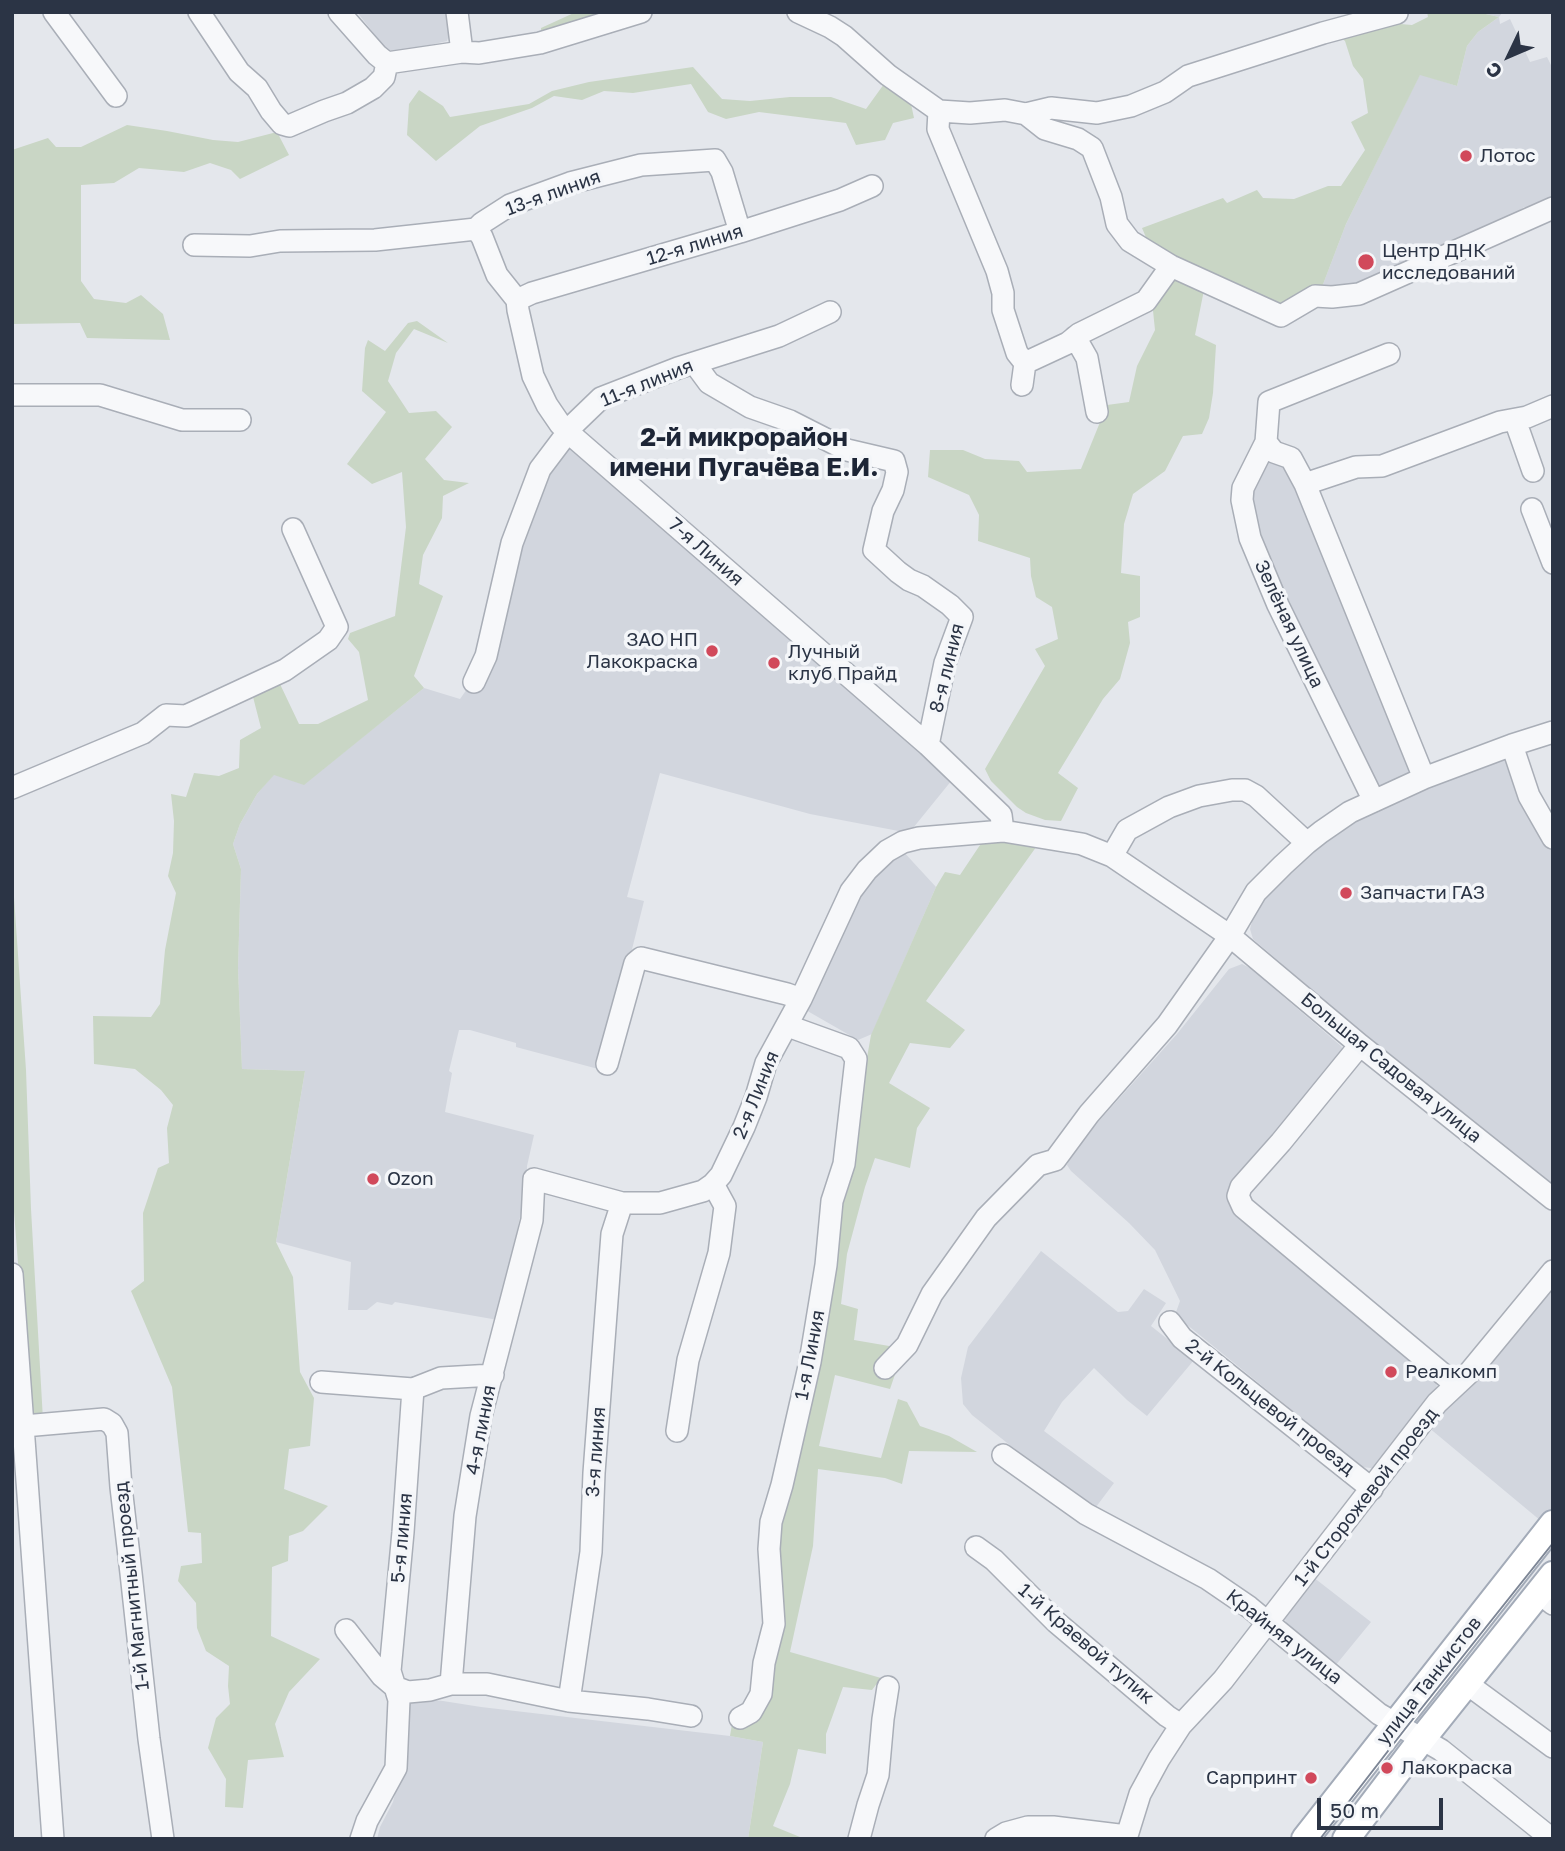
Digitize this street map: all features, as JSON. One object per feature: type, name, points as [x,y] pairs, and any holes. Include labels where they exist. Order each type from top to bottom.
[{"type":"main road","name":"улица Танкистов","points":[[1305,1839],[1553,1524]]},
{"type":"main road","name":"улица Танкистов","points":[[1346,1839],[1466,1684],[1548,1590]]},
{"type":"street","points":[[54,12],[116,96]]},
{"type":"street","points":[[199,12],[239,72],[257,88],[282,124],[289,126],[346,103],[373,88],[384,77],[387,63]]},
{"type":"street","points":[[339,12],[387,63],[540,43],[641,12]]},
{"type":"street","points":[[457,12],[462,52]]},
{"type":"street","points":[[798,12],[833,20],[844,36],[888,75],[939,111],[970,113],[1005,110],[1026,114],[1051,108],[1097,113],[1131,106],[1165,92],[1188,76],[1323,33],[1397,13]]},
{"type":"street","points":[[939,111],[938,129],[997,271],[1003,293],[1003,310],[1023,374],[1075,337],[1146,301],[1177,269]]},
{"type":"street","points":[[1026,114],[1045,129],[1078,139],[1092,148],[1111,197],[1117,224],[1130,241],[1177,269],[1281,316],[1315,296],[1332,298],[1359,294],[1553,208]]},
{"type":"street","name":"13-я линия","points":[[194,245],[250,246],[281,240],[375,240],[476,229],[510,205],[570,183],[641,165],[715,160],[722,172],[740,232]]},
{"type":"street","name":"12-я линия","points":[[517,300],[532,293],[840,200],[872,186]]},
{"type":"street","name":"7-я Линия","points":[[476,229],[482,237],[497,275],[517,300],[533,376],[547,405],[569,433],[928,745],[1001,816],[1003,831]]},
{"type":"street","name":"11-я линия","points":[[474,682],[486,656],[512,543],[540,469],[574,424],[601,398],[678,368],[779,336],[830,312]]},
{"type":"street","points":[[1075,337],[1087,358],[1097,412]]},
{"type":"street","name":"Зелёная улица","points":[[1374,800],[1278,605],[1250,538],[1242,500],[1243,488],[1266,442],[1269,402],[1389,354]]},
{"type":"street","name":"8-я линия","points":[[695,364],[709,383],[750,407],[790,421],[847,450],[894,461],[897,472],[893,490],[883,511],[874,550],[898,572],[923,586],[962,617],[945,663],[928,745]]},
{"type":"street","points":[[12,395],[100,395],[182,420],[240,420]]},
{"type":"street","points":[[1305,484],[1356,467],[1382,466],[1500,422],[1527,417],[1553,406]]},
{"type":"street","points":[[1515,420],[1533,471]]},
{"type":"street","points":[[1266,442],[1275,452],[1291,458],[1305,484],[1424,778]]},
{"type":"street","points":[[1532,509],[1553,563]]},
{"type":"street","points":[[12,788],[143,733],[166,715],[186,716],[285,670],[328,640],[337,627],[293,529]]},
{"type":"street","points":[[885,1368],[906,1345],[932,1294],[986,1218],[1038,1165],[1055,1160],[1089,1114],[1167,1025],[1230,936],[1256,892],[1307,843],[1374,800],[1424,778],[1553,732]]},
{"type":"street","points":[[1512,745],[1529,796],[1553,838]]},
{"type":"street","points":[[1112,856],[1127,830],[1169,807],[1199,796],[1232,790],[1245,790],[1256,796],[1307,843]]},
{"type":"street","name":"2-я Линия","points":[[713,1184],[721,1175],[744,1127],[757,1097],[766,1063],[788,1026],[851,891],[867,870],[887,851],[903,842],[919,838],[1003,831],[1082,844],[1112,856]]},
{"type":"street","name":"Большая Садовая улица","points":[[1112,856],[1230,936],[1360,1045],[1553,1199]]},
{"type":"street","points":[[607,1065],[635,963],[641,958],[801,999]]},
{"type":"street","name":"1-я Линия","points":[[740,1718],[751,1712],[761,1694],[764,1663],[774,1624],[769,1549],[771,1522],[810,1362],[826,1265],[832,1201],[845,1164],[856,1059],[849,1048],[788,1026]]},
{"type":"street","points":[[1360,1045],[1241,1187],[1238,1196],[1243,1207],[1456,1385]]},
{"type":"street","name":"4-я линия","points":[[452,1684],[465,1516],[481,1416],[533,1220],[534,1180],[622,1203]]},
{"type":"street","points":[[622,1203],[660,1203],[703,1191],[713,1184],[725,1206],[719,1253],[688,1360],[677,1431]]},
{"type":"street","name":"3-я линия","points":[[569,1701],[591,1552],[594,1474],[612,1234],[622,1203]]},
{"type":"street","name":"1-й Сторожевой проезд","points":[[1181,1725],[1223,1680],[1437,1403],[1468,1374],[1553,1271]]},
{"type":"street","points":[[12,1274],[53,1839]]},
{"type":"street","name":"2-й Кольцевой проезд","points":[[1170,1322],[1182,1338],[1372,1489]]},
{"type":"street","points":[[321,1382],[413,1389],[441,1378],[493,1375]]},
{"type":"street","name":"5-я линия","points":[[361,1839],[367,1821],[396,1768],[398,1700],[390,1671],[413,1389]]},
{"type":"street","name":"1-й Магнитный проезд","points":[[24,1426],[104,1419],[112,1424],[117,1433],[149,1739],[163,1839]]},
{"type":"street","name":"Крайняя улица","points":[[1003,1455],[1086,1514],[1208,1578],[1268,1622],[1379,1714],[1441,1750],[1552,1839]]},
{"type":"street","name":"1-й Краевой тупик","points":[[976,1547],[993,1560],[1056,1622],[1181,1725]]},
{"type":"street","points":[[346,1630],[382,1676],[395,1687],[408,1692],[452,1684],[487,1684],[569,1701],[691,1716]]},
{"type":"street","points":[[1466,1684],[1553,1747]]},
{"type":"street","points":[[859,1839],[878,1775],[888,1687]]},
{"type":"street","points":[[996,1839],[1006,1833],[1028,1827],[1053,1827],[1126,1838],[1140,1794],[1181,1725]]},
{"type":"shaded area","points":[[357,12],[451,12],[449,35],[447,41],[396,53],[385,48]]},
{"type":"shaded area","points":[[1477,12],[1503,12],[1499,17]]},
{"type":"shaded area","points":[[1499,17],[1500,24],[1510,19],[1530,62],[1547,57],[1553,69],[1553,198],[1528,208],[1524,207],[1500,226],[1357,288],[1322,287],[1346,224],[1420,74],[1457,86],[1467,46],[1478,32]]},
{"type":"shaded area","points":[[573,447],[952,780],[909,833],[810,814],[660,773],[627,897],[644,901],[602,1070],[516,1047],[516,1043],[470,1030],[459,1030],[449,1071],[452,1073],[445,1112],[534,1135],[527,1166],[526,1189],[498,1320],[395,1302],[392,1305],[377,1302],[367,1310],[348,1310],[351,1262],[276,1242],[305,1071],[242,1069],[238,968],[241,869],[233,844],[240,824],[257,794],[274,774],[304,784],[424,688],[460,699],[472,682],[526,504],[558,455]]},
{"type":"shaded area","points":[[1280,459],[1289,463],[1413,772],[1383,789],[1369,775],[1288,598],[1280,598],[1274,568],[1248,499],[1259,465]]},
{"type":"shaded area","points":[[1498,757],[1506,761],[1553,849],[1553,1187],[1368,1038],[1253,939],[1250,929],[1255,911],[1263,897],[1287,872],[1353,819]]},
{"type":"shaded area","points":[[901,849],[936,887],[872,1034],[858,1040],[804,1009],[857,893]]},
{"type":"shaded area","points":[[1242,964],[1341,1046],[1344,1052],[1228,1199],[1436,1380],[1437,1388],[1380,1469],[1362,1467],[1175,1315],[1180,1301],[1155,1250],[1067,1165],[1098,1122],[1177,1034],[1229,969]]},
{"type":"shaded area","points":[[1041,1251],[1118,1312],[1128,1311],[1144,1289],[1166,1303],[1151,1326],[1194,1360],[1147,1416],[1094,1368],[1062,1402],[1044,1431],[1114,1483],[1093,1511],[1027,1463],[1016,1450],[972,1415],[963,1404],[961,1378],[968,1347]]},
{"type":"shaded area","points":[[1553,1284],[1553,1507],[1541,1521],[1428,1427]]},
{"type":"shaded area","points":[[1313,1577],[1371,1622],[1335,1666],[1290,1629],[1284,1618],[1289,1607]]},
{"type":"shaded area","points":[[412,1698],[763,1742],[748,1839],[377,1839],[393,1802],[401,1769],[407,1701]]},
{"type":"green space","points":[[576,12],[621,12],[541,33],[541,28]]},
{"type":"green space","points":[[1427,12],[1477,12],[1499,17],[1478,32],[1467,46],[1457,86],[1420,75],[1346,224],[1322,287],[1276,318],[1204,290],[1195,335],[1216,345],[1209,418],[1202,434],[1183,436],[1165,471],[1133,494],[1124,524],[1121,573],[1140,576],[1140,617],[1128,622],[1130,643],[1120,679],[1103,699],[1058,773],[1078,788],[1061,821],[1045,820],[1026,813],[991,781],[985,769],[1045,666],[1035,649],[1058,639],[1052,607],[1036,597],[1030,558],[978,541],[979,515],[969,495],[928,477],[930,450],[963,450],[985,459],[1019,461],[1027,472],[1081,469],[1107,405],[1129,402],[1137,366],[1155,330],[1152,301],[1172,282],[1142,228],[1223,198],[1227,203],[1257,190],[1263,198],[1294,199],[1328,186],[1341,186],[1365,150],[1351,122],[1368,113],[1363,79],[1353,66],[1345,41],[1341,38],[1377,22],[1412,25],[1428,17]]},
{"type":"green space","points":[[693,67],[722,99],[750,101],[831,97],[866,109],[884,84],[911,104],[914,118],[893,123],[885,140],[856,145],[846,123],[759,112],[726,119],[708,112],[691,84],[633,93],[604,91],[582,100],[554,96],[532,108],[480,126],[436,161],[407,135],[409,104],[419,90],[443,106],[450,117],[529,104],[552,91],[589,82]]},
{"type":"green space","points":[[127,125],[238,142],[277,132],[289,155],[240,179],[231,170],[210,163],[184,172],[139,168],[114,183],[81,185],[81,281],[94,299],[126,303],[141,295],[163,314],[170,340],[87,338],[80,323],[12,324],[12,150],[48,138],[56,147],[81,147]]},
{"type":"green space","points":[[417,321],[448,343],[414,329],[396,353],[388,381],[409,413],[436,411],[452,427],[425,459],[444,480],[469,483],[443,496],[442,518],[423,555],[419,584],[443,596],[414,676],[424,688],[304,785],[274,775],[257,794],[240,824],[233,844],[241,869],[238,968],[242,1069],[305,1071],[276,1242],[293,1277],[300,1372],[314,1398],[310,1446],[289,1449],[284,1489],[328,1506],[303,1531],[289,1536],[288,1561],[272,1567],[271,1636],[320,1659],[289,1692],[275,1724],[284,1757],[248,1760],[243,1808],[225,1807],[226,1779],[208,1748],[216,1718],[230,1704],[229,1666],[206,1651],[197,1628],[196,1603],[178,1581],[181,1566],[202,1563],[201,1533],[188,1532],[172,1387],[131,1291],[144,1281],[143,1213],[158,1168],[169,1163],[167,1128],[173,1105],[161,1090],[135,1069],[94,1064],[93,1016],[151,1017],[160,1004],[165,950],[176,893],[168,876],[173,853],[171,794],[186,797],[194,773],[219,776],[239,768],[240,740],[261,728],[252,693],[279,682],[299,724],[318,724],[368,700],[359,652],[348,639],[350,633],[395,616],[406,527],[402,472],[372,484],[347,464],[386,412],[362,391],[368,340],[385,351],[408,323]]},
{"type":"green space","points":[[982,842],[1039,843],[926,1001],[965,1030],[950,1048],[910,1043],[889,1083],[930,1108],[917,1128],[910,1168],[875,1158],[847,1254],[841,1304],[858,1309],[854,1340],[895,1347],[902,1354],[890,1389],[835,1375],[819,1446],[881,1458],[898,1399],[907,1402],[920,1426],[949,1436],[977,1452],[909,1451],[902,1484],[885,1478],[818,1469],[813,1546],[790,1652],[881,1678],[872,1690],[843,1687],[826,1734],[826,1754],[798,1749],[790,1784],[773,1826],[800,1839],[748,1839],[763,1742],[730,1736],[732,1724],[756,1716],[775,1546],[830,1267],[871,1035],[936,887],[945,872],[960,875]]},
{"type":"green space","points":[[12,868],[26,1070],[43,1420],[30,1417],[12,1186]]},
{"type":"tram line","points":[[1320,1839],[1553,1543]]},
{"type":"place","name":"Лотос","points":[[1466,156]]},
{"type":"place","name":"Центр ДНК исследований","points":[[1366,262]]},
{"type":"place","name":"ЗАО НП Лакокраска","points":[[712,651]]},
{"type":"place","name":"Лучный клуб Прайд","points":[[774,663]]},
{"type":"place","name":"Запчасти ГАЗ","points":[[1346,893]]},
{"type":"place","name":"Ozon","points":[[373,1179]]},
{"type":"place","name":"Реалкомп","points":[[1391,1372]]},
{"type":"place","name":"Лакокраска","points":[[1387,1768]]},
{"type":"place","name":"Сарпринт","points":[[1311,1778]]},
{"type":"district","name":"2-й микрорайон имени Пугачёва Е.И.","points":[[744,453]]}]
